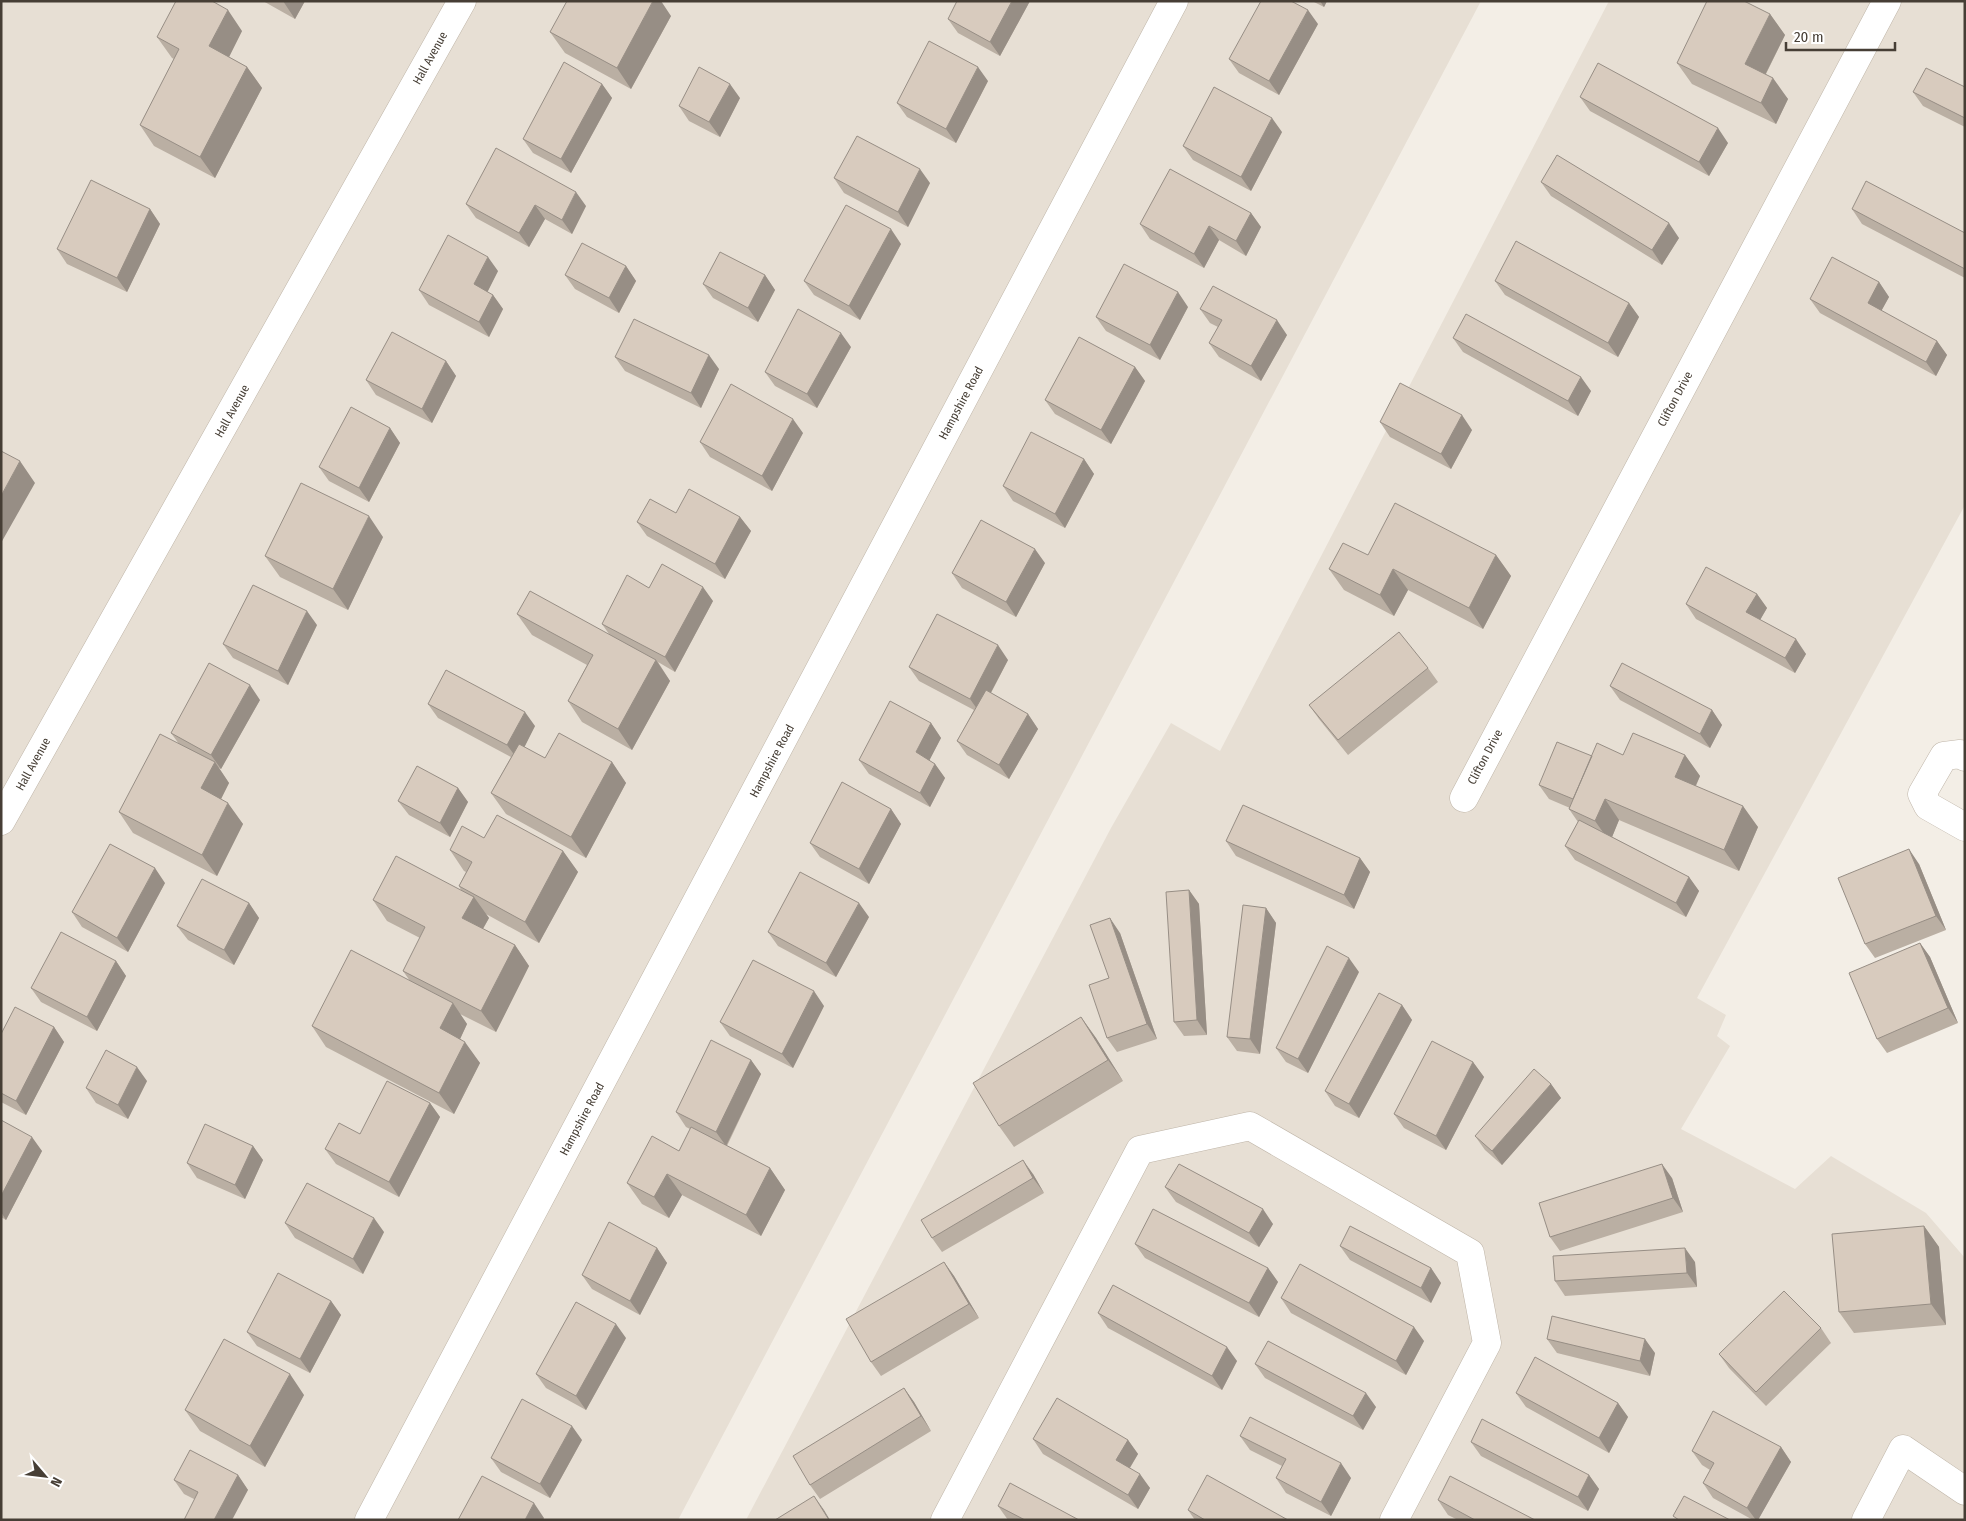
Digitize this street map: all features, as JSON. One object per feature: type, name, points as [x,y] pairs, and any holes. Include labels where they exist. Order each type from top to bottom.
[{"type":"street","name":"Hall Avenue","points":[[1,822],[462,1]]},
{"type":"street","name":"Hampshire Road","points":[[369,1520],[1174,1]]},
{"type":"street","name":"Clifton Drive","points":[[1464,798],[1887,1]]},
{"type":"street","points":[[1965,757],[1960,754],[1944,756],[1922,794],[1928,806],[1965,827]]},
{"type":"street","points":[[945,1520],[1140,1150],[1250,1126],[1470,1253],[1487,1342],[1394,1520]]},
{"type":"street","points":[[1866,1520],[1903,1449],[1965,1491]]},
{"type":"shaded area","points":[[1,1],[1481,1],[678,1520],[1,1520]]},
{"type":"shaded area","points":[[1609,1],[1965,1],[1965,505],[1697,998],[1726,1015],[1717,1036],[1730,1046],[1681,1129],[1795,1189],[1831,1156],[1926,1213],[1965,1258],[1965,1520],[746,1520],[1111,828],[1171,723],[1220,751]]},
{"type":"building","points":[[176,1],[212,1],[228,10],[209,46],[247,67],[200,157],[140,125],[179,49],[157,37]]},
{"type":"building","points":[[567,1],[653,1],[617,68],[550,32]]},
{"type":"building","points":[[957,1],[1012,1],[990,42],[948,19]]},
{"type":"building","points":[[1261,1],[1291,1],[1308,10],[1269,81],[1229,59]]},
{"type":"building","points":[[1707,1],[1744,1],[1770,14],[1745,64],[1773,78],[1761,103],[1677,63]]},
{"type":"building","points":[[929,41],[978,67],[946,129],[897,103]]},
{"type":"building","points":[[564,62],[602,84],[561,159],[523,139]]},
{"type":"building","points":[[1598,63],[1718,128],[1699,162],[1580,97]]},
{"type":"building","points":[[699,67],[730,84],[709,122],[679,106]]},
{"type":"building","points":[[1926,68],[1965,87],[1965,118],[1913,92]]},
{"type":"building","points":[[1214,87],[1272,118],[1241,177],[1183,146]]},
{"type":"building","points":[[857,136],[920,169],[898,212],[834,178]]},
{"type":"building","points":[[496,148],[576,192],[562,220],[535,205],[519,233],[466,204]]},
{"type":"building","points":[[1557,155],[1669,223],[1652,250],[1541,182]]},
{"type":"building","points":[[1170,169],[1251,213],[1236,241],[1209,226],[1194,254],[1140,224]]},
{"type":"building","points":[[91,180],[150,209],[117,278],[57,249]]},
{"type":"building","points":[[1866,181],[1965,233],[1965,269],[1852,209]]},
{"type":"building","points":[[846,205],[891,229],[849,306],[804,281]]},
{"type":"building","points":[[448,235],[488,257],[474,284],[493,295],[479,322],[419,290]]},
{"type":"building","points":[[1516,241],[1629,303],[1608,343],[1495,281]]},
{"type":"building","points":[[582,243],[626,266],[609,298],[565,275]]},
{"type":"building","points":[[720,252],[765,275],[748,308],[703,284]]},
{"type":"building","points":[[1832,257],[1879,282],[1868,303],[1937,341],[1926,362],[1810,299]]},
{"type":"building","points":[[1124,264],[1178,292],[1150,345],[1096,317]]},
{"type":"building","points":[[1213,286],[1277,320],[1251,366],[1209,343],[1222,320],[1200,309]]},
{"type":"building","points":[[798,309],[841,333],[807,394],[765,372]]},
{"type":"building","points":[[1466,314],[1581,377],[1568,401],[1453,338]]},
{"type":"building","points":[[634,319],[709,355],[691,393],[615,357]]},
{"type":"building","points":[[392,332],[446,361],[422,409],[366,380]]},
{"type":"building","points":[[1079,337],[1135,367],[1101,430],[1045,400]]},
{"type":"building","points":[[1400,383],[1462,415],[1441,454],[1380,422]]},
{"type":"building","points":[[731,384],[793,419],[762,476],[700,442]]},
{"type":"building","points":[[351,407],[390,428],[359,488],[319,467]]},
{"type":"building","points":[[1031,432],[1084,459],[1055,514],[1003,486]]},
{"type":"building","points":[[1,451],[20,461],[1,496]]},
{"type":"building","points":[[301,483],[369,516],[333,589],[265,556]]},
{"type":"building","points":[[689,489],[740,517],[715,564],[637,522],[650,499],[676,513]]},
{"type":"building","points":[[1395,503],[1496,555],[1469,608],[1393,569],[1380,595],[1329,569],[1343,543],[1368,555]]},
{"type":"building","points":[[981,520],[1035,549],[1006,602],[952,573]]},
{"type":"building","points":[[662,564],[703,587],[665,657],[602,624],[627,575],[649,588]]},
{"type":"building","points":[[1706,567],[1757,594],[1746,612],[1796,639],[1785,658],[1686,604]]},
{"type":"building","points":[[253,585],[307,611],[278,671],[223,644]]},
{"type":"building","points":[[530,591],[656,660],[618,729],[568,701],[593,655],[517,614]]},
{"type":"building","points":[[937,614],[998,645],[970,699],[909,667]]},
{"type":"building","points":[[1399,632],[1428,668],[1338,740],[1309,705]]},
{"type":"building","points":[[209,663],[250,685],[211,755],[171,733]]},
{"type":"building","points":[[1622,663],[1712,710],[1700,734],[1610,686]]},
{"type":"building","points":[[446,670],[525,712],[507,745],[428,704]]},
{"type":"building","points":[[986,690],[1028,714],[999,765],[957,741]]},
{"type":"building","points":[[890,701],[931,723],[916,752],[935,764],[920,793],[859,760]]},
{"type":"building","points":[[559,733],[612,762],[571,837],[491,793],[519,744],[545,758]]},
{"type":"building","points":[[1633,733],[1685,755],[1675,777],[1743,806],[1724,850],[1605,799],[1595,821],[1569,809],[1597,743],[1623,755]]},
{"type":"building","points":[[160,734],[215,762],[201,788],[228,803],[202,855],[119,812]]},
{"type":"building","points":[[1557,742],[1592,756],[1573,799],[1539,785]]},
{"type":"building","points":[[417,766],[458,788],[440,823],[398,801]]},
{"type":"building","points":[[842,782],[891,809],[859,869],[810,843]]},
{"type":"building","points":[[1243,805],[1360,858],[1344,895],[1226,841]]},
{"type":"building","points":[[497,815],[563,851],[525,922],[459,886],[472,862],[450,850],[462,826],[484,838]]},
{"type":"building","points":[[1579,820],[1689,877],[1676,903],[1565,846]]},
{"type":"building","points":[[110,844],[155,868],[117,938],[72,912]]},
{"type":"building","points":[[1909,849],[1936,916],[1865,944],[1838,878]]},
{"type":"building","points":[[396,856],[474,897],[462,918],[515,945],[481,1011],[403,971],[425,927],[373,900]]},
{"type":"building","points":[[800,872],[859,903],[826,963],[768,932]]},
{"type":"building","points":[[202,879],[249,903],[224,950],[177,926]]},
{"type":"building","points":[[1189,890],[1197,1020],[1174,1022],[1166,892]]},
{"type":"building","points":[[1243,905],[1266,908],[1250,1039],[1227,1037]]},
{"type":"building","points":[[1110,918],[1147,1024],[1107,1038],[1089,985],[1109,978],[1090,925]]},
{"type":"building","points":[[61,932],[116,961],[87,1017],[31,988]]},
{"type":"building","points":[[1920,943],[1948,1008],[1877,1039],[1849,973]]},
{"type":"building","points":[[1327,946],[1349,958],[1298,1059],[1276,1048]]},
{"type":"building","points":[[351,950],[453,1003],[440,1028],[465,1042],[439,1093],[312,1026]]},
{"type":"building","points":[[753,960],[814,991],[782,1054],[720,1022]]},
{"type":"building","points":[[1379,993],[1402,1005],[1349,1104],[1325,1091]]},
{"type":"building","points":[[15,1007],[54,1027],[16,1101],[1,1093],[1,1034]]},
{"type":"building","points":[[1081,1017],[1108,1060],[999,1126],[973,1083]]},
{"type":"building","points":[[711,1040],[751,1060],[716,1132],[676,1112]]},
{"type":"building","points":[[1432,1041],[1473,1062],[1436,1136],[1394,1114]]},
{"type":"building","points":[[106,1050],[137,1067],[118,1105],[86,1088]]},
{"type":"building","points":[[1534,1069],[1551,1084],[1492,1151],[1475,1136]]},
{"type":"building","points":[[387,1081],[430,1103],[389,1182],[325,1149],[339,1123],[360,1134]]},
{"type":"building","points":[[1,1120],[32,1137],[1,1196]]},
{"type":"building","points":[[205,1124],[253,1146],[235,1185],[187,1163]]},
{"type":"building","points":[[691,1127],[770,1168],[746,1215],[667,1174],[654,1197],[627,1183],[652,1136],[679,1151]]},
{"type":"building","points":[[1023,1160],[1033,1178],[932,1238],[921,1220]]},
{"type":"building","points":[[1179,1164],[1263,1209],[1249,1233],[1165,1187]]},
{"type":"building","points":[[1662,1164],[1673,1198],[1550,1237],[1539,1203]]},
{"type":"building","points":[[307,1183],[374,1218],[353,1259],[285,1223]]},
{"type":"building","points":[[1153,1209],[1268,1268],[1249,1303],[1135,1244]]},
{"type":"building","points":[[609,1222],[657,1248],[630,1301],[582,1275]]},
{"type":"building","points":[[1350,1226],[1431,1268],[1421,1288],[1340,1246]]},
{"type":"building","points":[[1924,1226],[1931,1304],[1839,1312],[1832,1234]]},
{"type":"building","points":[[1685,1248],[1687,1273],[1555,1281],[1553,1256]]},
{"type":"building","points":[[944,1262],[969,1304],[871,1362],[846,1319]]},
{"type":"building","points":[[1300,1264],[1414,1327],[1396,1361],[1281,1298]]},
{"type":"building","points":[[278,1273],[331,1301],[300,1359],[247,1332]]},
{"type":"building","points":[[1113,1285],[1227,1347],[1212,1376],[1098,1313]]},
{"type":"building","points":[[1784,1291],[1821,1328],[1756,1392],[1719,1354]]},
{"type":"building","points":[[576,1302],[616,1324],[576,1396],[536,1374]]},
{"type":"building","points":[[1552,1316],[1645,1339],[1640,1361],[1547,1339]]},
{"type":"building","points":[[224,1339],[290,1374],[250,1446],[185,1410]]},
{"type":"building","points":[[1268,1341],[1366,1393],[1353,1416],[1255,1364]]},
{"type":"building","points":[[1535,1357],[1618,1403],[1599,1438],[1516,1393]]},
{"type":"building","points":[[904,1388],[921,1416],[810,1485],[793,1456]]},
{"type":"building","points":[[1057,1398],[1128,1440],[1116,1460],[1140,1474],[1128,1495],[1033,1439]]},
{"type":"building","points":[[522,1399],[572,1426],[540,1484],[491,1458]]},
{"type":"building","points":[[1713,1411],[1781,1447],[1747,1508],[1703,1483],[1714,1463],[1692,1451]]},
{"type":"building","points":[[1250,1417],[1341,1463],[1321,1502],[1276,1478],[1286,1459],[1240,1436]]},
{"type":"building","points":[[1482,1419],[1589,1475],[1578,1497],[1471,1442]]},
{"type":"building","points":[[190,1450],[238,1475],[214,1520],[184,1520],[198,1492],[174,1480]]},
{"type":"building","points":[[1207,1475],[1288,1520],[1205,1520],[1188,1510]]},
{"type":"building","points":[[482,1476],[534,1503],[525,1520],[458,1520]]},
{"type":"building","points":[[1450,1476],[1535,1520],[1475,1520],[1438,1500]]},
{"type":"building","points":[[1010,1483],[1079,1520],[1025,1520],[998,1506]]},
{"type":"building","points":[[814,1496],[829,1520],[775,1520]]},
{"type":"building","points":[[1684,1496],[1730,1520],[1679,1520],[1673,1516]]}]
